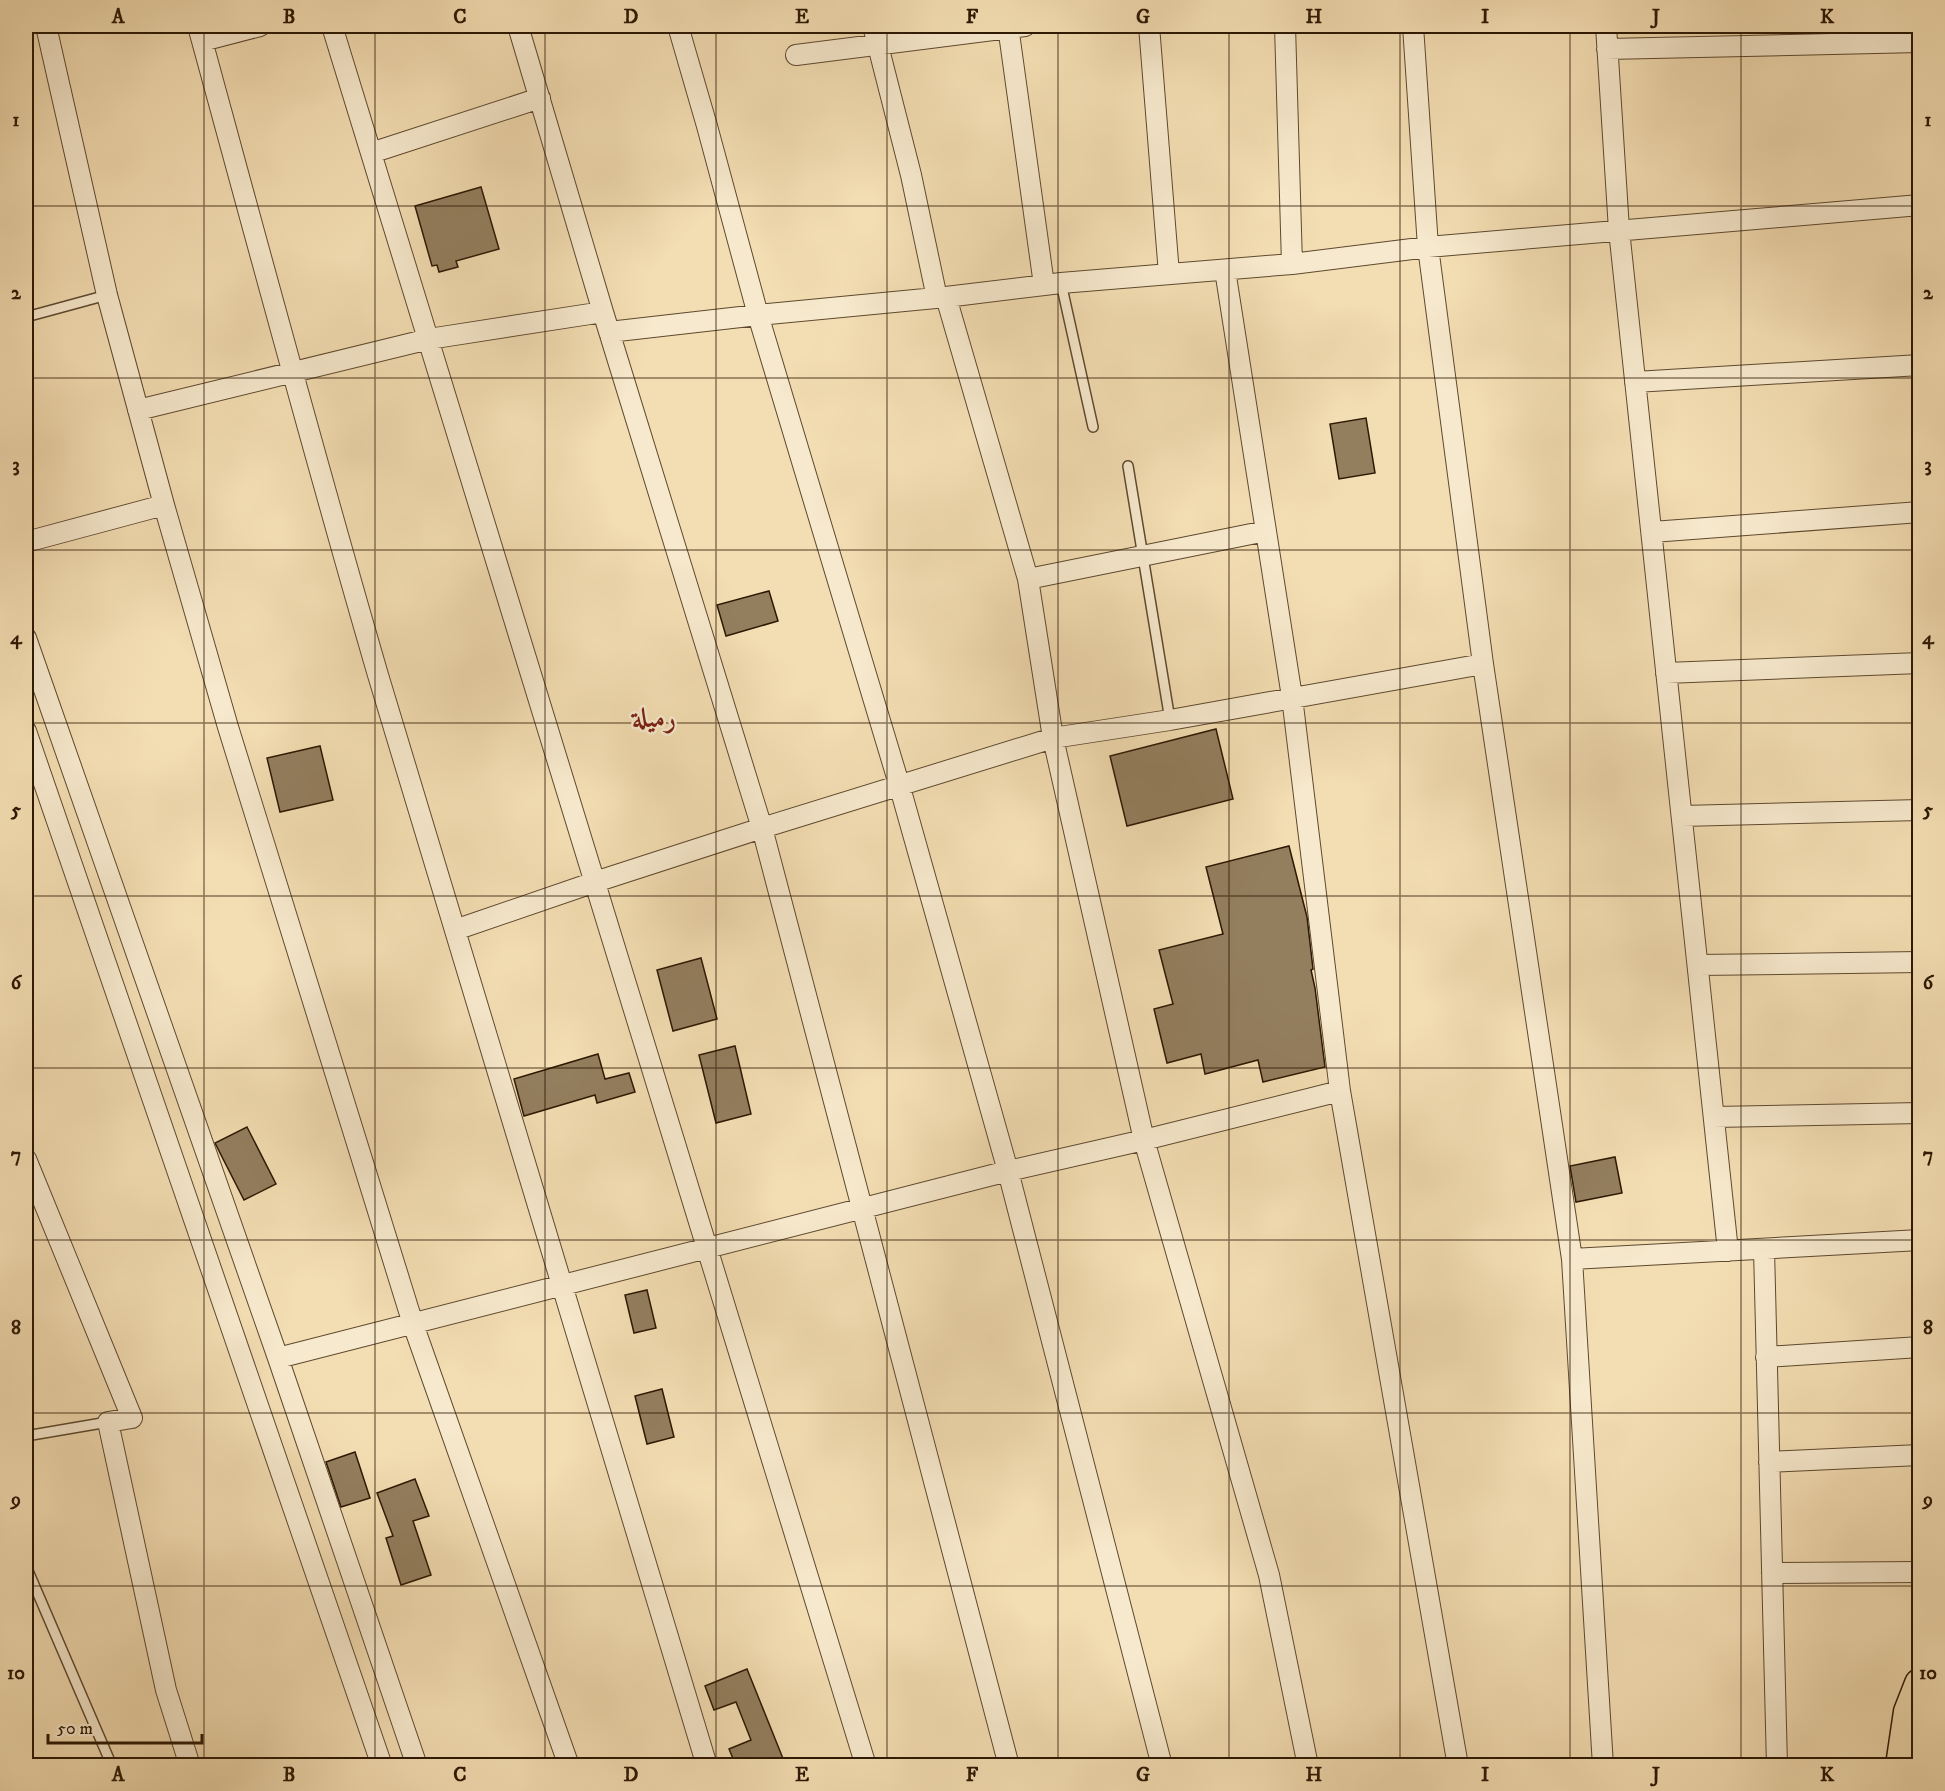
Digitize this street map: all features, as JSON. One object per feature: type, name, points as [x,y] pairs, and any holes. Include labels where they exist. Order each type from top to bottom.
[{"type":"main road","points":[[1901,1766],[1909,1712],[1920,1684]]},
{"type":"street","points":[[46,26],[107,295],[228,728],[413,1324],[570,1766]]},
{"type":"street","points":[[260,26],[200,33],[375,664],[560,1286],[708,1766]]},
{"type":"street","points":[[332,26],[866,1766]]},
{"type":"street","points":[[518,26],[609,332],[762,828],[1009,1766]]},
{"type":"street","points":[[678,26],[758,315],[899,784],[1008,1171],[1162,1766]]},
{"type":"street","points":[[873,26],[941,297],[1028,579],[1053,738],[1144,1140],[1269,1575],[1308,1766]]},
{"type":"street","points":[[796,55],[1014,26],[1052,284]]},
{"type":"street","points":[[1149,26],[1169,274]]},
{"type":"street","points":[[1285,26],[1292,264]]},
{"type":"street","points":[[1413,26],[1428,247],[1483,664],[1572,1259],[1603,1766]]},
{"type":"street","points":[[1606,26],[1619,230],[1728,1251]]},
{"type":"street","points":[[1607,50],[1920,42]]},
{"type":"street","points":[[371,153],[540,98]]},
{"type":"street","points":[[609,332],[1052,284],[1292,264],[1428,247],[1920,205]]},
{"type":"street","points":[[1225,270],[1292,697],[1340,1091],[1458,1766]]},
{"type":"street","points":[[138,410],[429,339],[603,312]]},
{"type":"street","points":[[1635,382],[1920,365]]},
{"type":"street","points":[[26,542],[164,505]]},
{"type":"street","points":[[1652,532],[1920,512]]},
{"type":"street","points":[[1028,579],[1266,531]]},
{"type":"street","points":[[26,638],[279,1358],[417,1766]]},
{"type":"street","points":[[1666,673],[1920,663]]},
{"type":"street","points":[[454,930],[899,784],[1053,738],[1170,720],[1483,664]]},
{"type":"street","points":[[26,731],[382,1766]]},
{"type":"street","points":[[1682,816],[1920,810]]},
{"type":"street","points":[[1698,965],[1920,962]]},
{"type":"street","points":[[279,1358],[1008,1171],[1340,1091]]},
{"type":"street","points":[[1714,1117],[1920,1113]]},
{"type":"street","points":[[26,1159],[132,1418],[108,1422],[166,1690],[189,1766]]},
{"type":"street","points":[[1572,1259],[1920,1240]]},
{"type":"street","points":[[1764,1249],[1777,1766]]},
{"type":"street","points":[[1766,1357],[1920,1347]]},
{"type":"street","points":[[1769,1462],[1920,1455]]},
{"type":"street","points":[[1772,1573],[1920,1572]]},
{"type":"lane","points":[[1052,284],[1093,427]]},
{"type":"lane","points":[[26,317],[107,295]]},
{"type":"lane","points":[[1128,466],[1170,720]]},
{"type":"lane","points":[[26,1436],[108,1422]]},
{"type":"lane","points":[[26,1566],[112,1766]]},
{"type":"building","points":[[481,187],[499,249],[456,261],[458,267],[439,272],[437,265],[432,266],[415,206]]},
{"type":"building","points":[[1366,418],[1375,473],[1339,479],[1330,424]]},
{"type":"building","points":[[769,591],[778,621],[726,636],[717,605]]},
{"type":"building","points":[[1216,729],[1233,799],[1127,826],[1110,756]]},
{"type":"building","points":[[320,746],[333,800],[280,812],[267,758]]},
{"type":"building","points":[[1289,846],[1307,917],[1313,969],[1311,970],[1325,1067],[1263,1082],[1258,1060],[1205,1074],[1201,1054],[1167,1063],[1154,1009],[1173,1004],[1159,950],[1223,934],[1206,867]]},
{"type":"building","points":[[701,958],[717,1019],[673,1031],[657,970]]},
{"type":"building","points":[[735,1046],[751,1114],[716,1123],[699,1055]]},
{"type":"building","points":[[598,1054],[605,1079],[629,1073],[635,1092],[597,1103],[595,1095],[524,1116],[514,1079]]},
{"type":"building","points":[[247,1127],[276,1184],[244,1200],[215,1143]]},
{"type":"building","points":[[1615,1157],[1622,1193],[1576,1202],[1570,1166]]},
{"type":"building","points":[[647,1290],[656,1328],[634,1333],[625,1295]]},
{"type":"building","points":[[662,1389],[674,1437],[647,1444],[635,1396]]},
{"type":"building","points":[[355,1452],[370,1498],[341,1507],[326,1462]]},
{"type":"building","points":[[415,1479],[429,1516],[413,1521],[431,1575],[401,1585],[386,1538],[393,1536],[377,1493]]},
{"type":"building","points":[[747,1669],[784,1761],[772,1766],[736,1766],[729,1749],[751,1740],[736,1702],[714,1710],[705,1686]]},
{"type":"district","name":"رميلة","points":[[654,718]]}]
